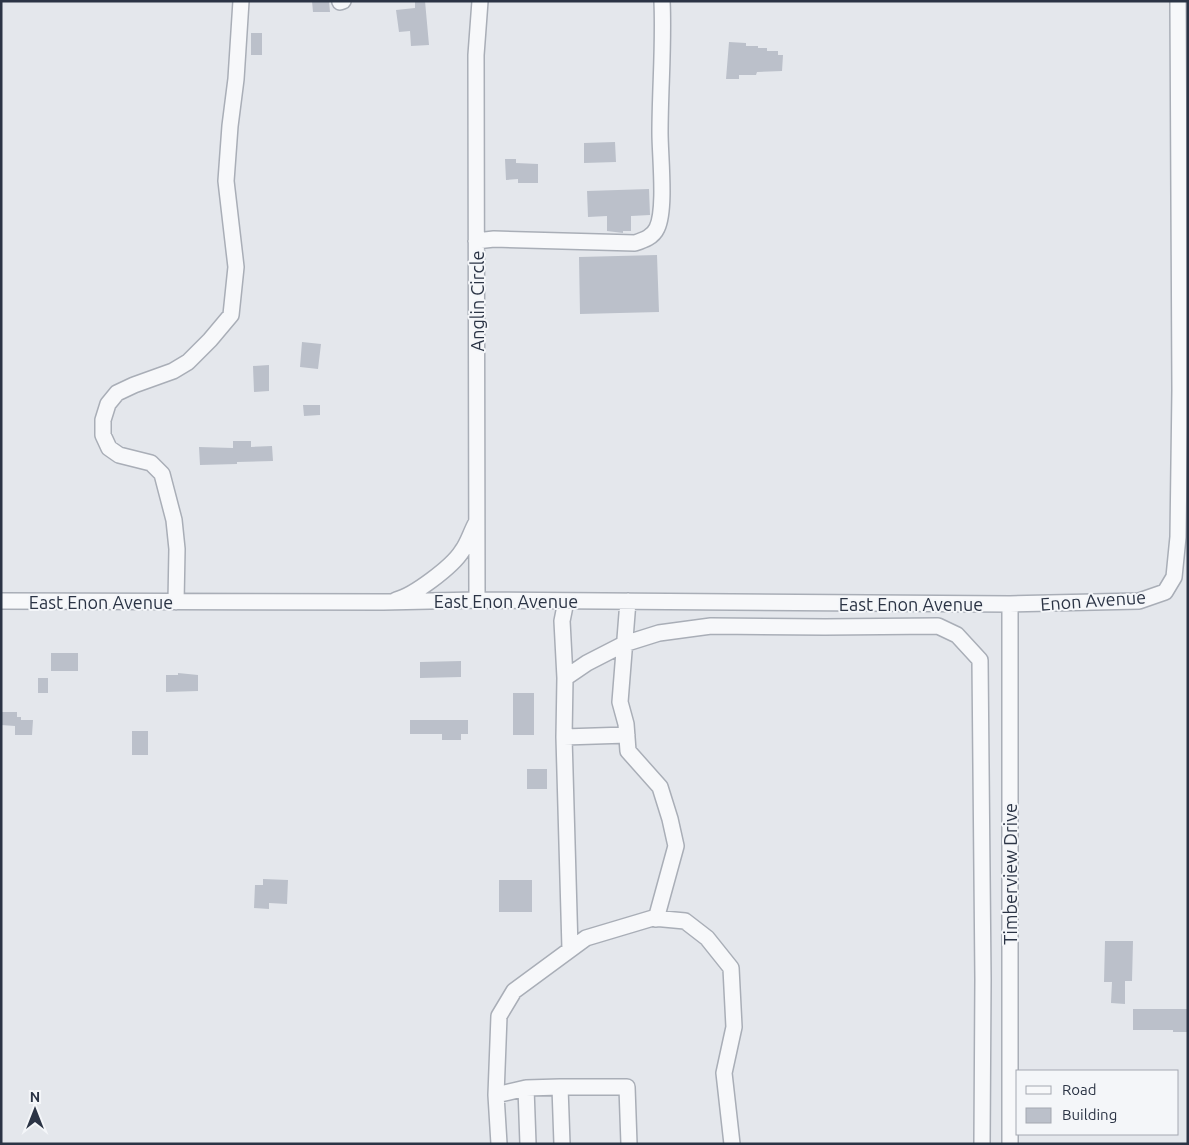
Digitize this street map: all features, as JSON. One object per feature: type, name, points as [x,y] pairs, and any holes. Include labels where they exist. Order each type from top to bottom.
[{"type":"street","points":[[176,602],[177,549],[174,520],[162,474],[151,463],[119,455],[109,448],[103,435],[103,420],[108,404],[117,393],[134,385],[173,372],[188,362],[231,315],[236,267],[226,181],[242,1]]},
{"type":"street","name":"Anglin Circle","points":[[477,600],[476,55],[480,1]]},
{"type":"street","points":[[476,240],[636,243],[651,236],[656,230],[661,218],[660,132],[664,44],[662,1]]},
{"type":"street","name":"Enon Avenue","points":[[1010,604],[1139,601],[1165,592],[1174,577],[1178,537],[1180,390],[1178,1]]},
{"type":"street","points":[[383,602],[404,598],[447,567],[462,551],[477,522]]},
{"type":"street","name":"East Enon Avenue","points":[[1,601],[383,602],[477,600],[1010,604]]},
{"type":"street","points":[[566,601],[562,621],[565,678],[564,737],[570,949]]},
{"type":"street","points":[[628,602],[620,702],[626,724],[628,751],[660,787],[676,846],[656,919]]},
{"type":"street","name":"Timberview Drive","points":[[1010,604],[1010,1144]]},
{"type":"street","points":[[565,678],[586,663],[624,644],[659,633],[712,626],[825,628],[938,626],[957,635],[980,660],[983,979],[982,1144]]},
{"type":"street","points":[[564,737],[627,734]]},
{"type":"street","points":[[499,1144],[496,1095],[499,1016],[514,991],[586,938],[653,918],[685,921],[707,938],[731,968],[734,1027],[724,1073],[732,1144]]},
{"type":"street","points":[[560,1087],[562,1144]]},
{"type":"street","points":[[496,1095],[526,1088],[627,1087],[629,1144]]},
{"type":"street","points":[[526,1088],[528,1144]]},
{"type":"building","points":[[312,1],[329,1],[330,12],[313,12]]},
{"type":"building","points":[[415,1],[425,1],[429,45],[411,46],[410,31],[399,32],[396,10],[415,8]]},
{"type":"building","points":[[251,33],[262,33],[262,55],[251,55]]},
{"type":"building","points":[[729,42],[746,43],[746,46],[758,46],[758,48],[767,48],[767,51],[778,51],[778,55],[783,55],[782,71],[757,72],[756,75],[739,75],[739,79],[726,79]]},
{"type":"building","points":[[615,142],[616,162],[584,163],[584,143]]},
{"type":"building","points":[[505,159],[516,159],[516,163],[538,164],[538,183],[518,183],[518,179],[506,180]]},
{"type":"building","points":[[649,189],[650,215],[631,216],[631,231],[623,231],[623,233],[607,231],[607,216],[588,217],[587,191]]},
{"type":"building","points":[[657,255],[659,312],[580,314],[579,257]]},
{"type":"building","points":[[302,342],[321,344],[318,369],[300,367]]},
{"type":"building","points":[[269,365],[269,391],[254,392],[253,366]]},
{"type":"building","points":[[303,405],[320,405],[320,415],[304,416]]},
{"type":"building","points":[[233,441],[251,441],[251,447],[272,446],[273,461],[200,465],[199,447],[233,448]]},
{"type":"building","points":[[51,653],[78,653],[78,671],[51,671]]},
{"type":"building","points":[[461,661],[461,677],[420,678],[420,662]]},
{"type":"building","points":[[178,673],[198,675],[198,691],[166,692],[166,675],[178,675]]},
{"type":"building","points":[[38,678],[48,678],[48,693],[38,693]]},
{"type":"building","points":[[513,693],[534,693],[534,735],[513,735]]},
{"type":"building","points":[[1,712],[17,712],[17,717],[21,717],[21,720],[33,720],[32,735],[15,735],[15,726],[1,725]]},
{"type":"building","points":[[410,720],[468,720],[468,734],[461,734],[461,740],[442,740],[442,734],[410,734]]},
{"type":"building","points":[[132,731],[148,731],[148,755],[132,755]]},
{"type":"building","points":[[527,769],[547,769],[547,789],[527,789]]},
{"type":"building","points":[[263,879],[288,880],[287,904],[269,903],[269,909],[254,908],[255,885],[263,885]]},
{"type":"building","points":[[499,880],[532,880],[532,912],[499,912]]},
{"type":"building","points":[[1105,941],[1133,941],[1132,981],[1125,981],[1125,1004],[1111,1003],[1112,982],[1104,982]]},
{"type":"building","points":[[1133,1009],[1188,1009],[1188,1032],[1133,1030]]}]
